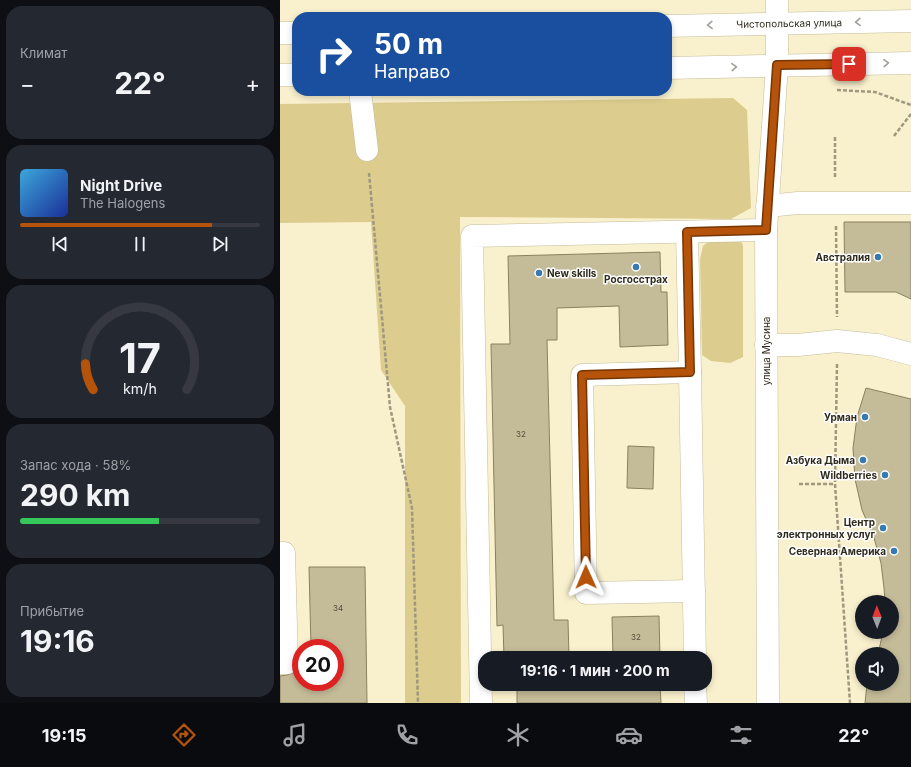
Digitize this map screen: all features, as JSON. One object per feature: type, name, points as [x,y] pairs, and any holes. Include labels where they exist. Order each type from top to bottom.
[{"type":"street","name":"улица Мусина","points":[[768,703],[766,230],[777,65],[777,0]]},
{"type":"street","name":"Чистопольская улица","points":[[672,26],[911,21]]},
{"type":"street","points":[[280,33],[292,33]]},
{"type":"street","points":[[672,68],[911,63]]},
{"type":"street","points":[[280,75],[292,74]]},
{"type":"street","points":[[361,96],[367,150]]},
{"type":"street","points":[[767,206],[798,203],[911,202]]},
{"type":"street","points":[[481,703],[472,236],[766,230]]},
{"type":"street","points":[[687,232],[695,651]]},
{"type":"street","points":[[766,345],[798,345],[837,341],[877,346],[911,354]]},
{"type":"street","points":[[690,372],[582,375],[586,593],[694,591]]},
{"type":"street","points":[[280,553],[284,552],[287,663],[280,663]]},
{"type":"street","points":[[695,691],[696,703]]},
{"type":"path","points":[[834,90],[875,92],[911,105]]},
{"type":"path","points":[[894,136],[911,114]]},
{"type":"path","points":[[835,137],[837,341],[835,484],[850,703]]},
{"type":"path","points":[[367,150],[390,407],[412,508],[418,703]]},
{"type":"path","points":[[799,484],[835,484]]},
{"type":"shaded area","points":[[733,98],[747,110],[751,208],[731,219],[460,217],[461,703],[405,703],[405,406],[381,370],[371,222],[280,223],[280,104]]},
{"type":"shaded area","points":[[713,238],[740,238],[743,246],[743,357],[730,363],[711,361],[702,355],[700,259],[703,246]]},
{"type":"building","name":"Австралия","points":[[844,222],[911,222],[911,299],[896,292],[845,292]]},
{"type":"building","points":[[660,252],[661,292],[667,292],[668,345],[620,347],[619,306],[557,308],[557,340],[547,340],[554,620],[568,620],[569,651],[504,651],[503,625],[497,626],[491,344],[510,344],[508,256]]},
{"type":"building","name":"Северная Америка","points":[[866,388],[911,399],[911,703],[865,703],[866,691],[899,691],[899,647],[880,647],[881,639],[899,639],[899,595],[884,595],[881,563],[874,538],[862,510],[855,479],[853,448],[857,417]]},
{"type":"building","points":[[628,446],[654,447],[653,489],[627,488]]},
{"type":"building","points":[[309,567],[365,567],[367,703],[280,703],[280,676],[292,673],[292,691],[344,691],[344,639],[311,639]]},
{"type":"building","points":[[659,616],[660,651],[613,651],[612,617]]},
{"type":"building","points":[[517,691],[660,691],[661,703],[517,703]]},
{"type":"place","name":"Австралия","points":[[878,257]]},
{"type":"place","name":"Росгосстрах","points":[[636,267]]},
{"type":"place","name":"New skills","points":[[539,273]]},
{"type":"place","name":"Урман","points":[[865,417]]},
{"type":"place","name":"Азбука Дыма","points":[[863,460]]},
{"type":"place","name":"Wildberries","points":[[885,475]]},
{"type":"place","name":"Центр электронных услуг","points":[[883,528]]},
{"type":"place","name":"Северная Америка","points":[[894,551]]},
{"type":"route","points":[[586,577],[582,375],[690,372],[687,232],[766,230],[777,65],[849,64]]}]
